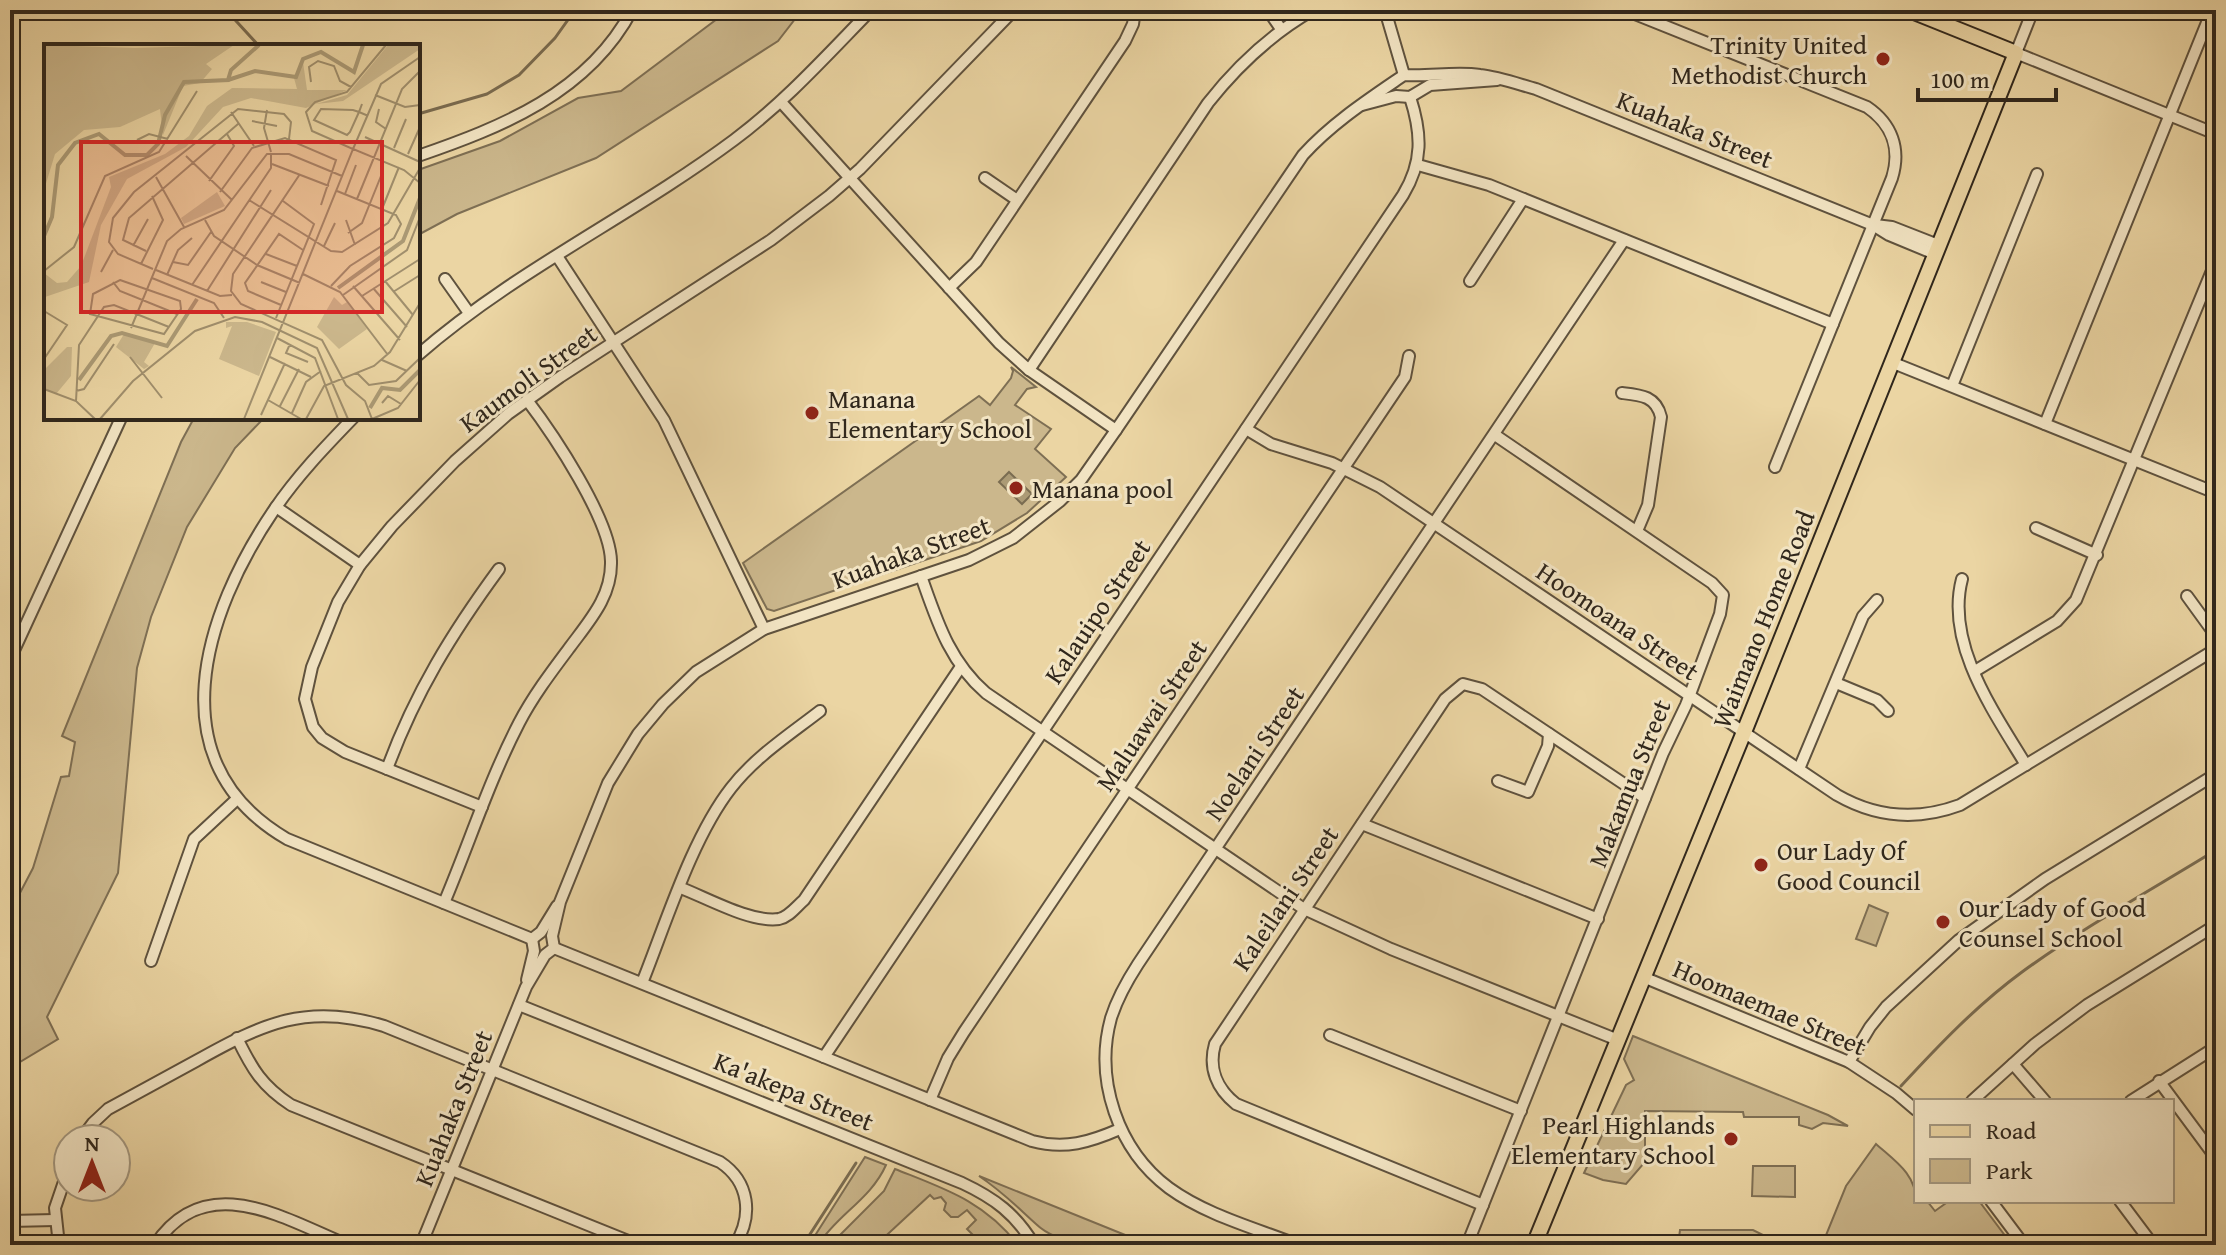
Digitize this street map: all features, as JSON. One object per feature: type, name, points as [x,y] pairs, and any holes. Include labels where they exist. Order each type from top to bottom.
[{"type":"main road","points":[[1909,10],[2016,53]]},
{"type":"main road","name":"Waimano Home Road","points":[[1534,1245],[2016,53]]},
{"type":"street","points":[[420,155],[486,132],[547,99],[583,74],[600,57],[620,32],[632,10]]},
{"type":"street","points":[[420,353],[469,313],[721,149],[781,102],[871,10]]},
{"type":"street","name":"Kaumoli Street","points":[[482,807],[345,752],[322,738],[309,718],[305,699],[320,644],[338,602],[360,565],[392,526],[490,429],[527,400],[771,240],[850,178],[1014,10]]},
{"type":"street","points":[[949,288],[976,262],[1125,41],[1135,10]]},
{"type":"street","points":[[1268,10],[1281,29]]},
{"type":"street","points":[[1029,370],[1208,103],[1246,59],[1281,29],[1313,10]]},
{"type":"street","points":[[1385,10],[1404,77],[1396,89],[1409,95],[1418,83],[1404,77]]},
{"type":"street","points":[[1625,10],[1844,97],[1875,113],[1890,131],[1896,160],[1892,178],[1775,467]]},
{"type":"street","name":"Waimano Home Road","points":[[2016,53],[2033,10]]},
{"type":"street","points":[[2045,424],[2212,10]]},
{"type":"street","points":[[2016,53],[2216,134]]},
{"type":"street","name":"Kuahaka Street","points":[[421,1245],[608,783],[638,734],[696,672],[764,629],[991,550],[1035,523],[1081,480],[1303,155],[1330,128],[1375,93],[1404,77],[1467,74],[1536,89],[1873,225],[1892,227],[1937,250]]},
{"type":"street","name":"Kuahaka Street","points":[[1360,106],[1409,95],[1430,85],[1499,80]]},
{"type":"street","name":"Kalauipo Street","points":[[824,1057],[1403,195],[1418,165],[1420,135],[1409,95]]},
{"type":"street","points":[[781,102],[999,343],[1029,370],[1116,430]]},
{"type":"street","points":[[1418,165],[1458,175],[1523,199],[1833,324]]},
{"type":"street","points":[[1952,386],[2037,174]]},
{"type":"street","points":[[985,178],[1017,200]]},
{"type":"street","points":[[1470,281],[1523,199]]},
{"type":"street","name":"Noelani Street","points":[[1298,1245],[1178,1194],[1145,1165],[1120,1129],[1108,1090],[1105,1061],[1114,1009],[1133,972],[1624,240]]},
{"type":"street","points":[[557,256],[664,420],[764,629]]},
{"type":"street","points":[[1975,671],[2062,617],[2083,587],[2216,261]]},
{"type":"street","points":[[445,279],[469,313]]},
{"type":"street","name":"Maluawai Street","points":[[930,1100],[948,1058],[964,1032],[1405,377],[1409,356]]},
{"type":"street","points":[[1891,362],[2216,493]]},
{"type":"street","points":[[1622,393],[1651,399],[1661,417],[1648,505],[1637,531]]},
{"type":"street","points":[[444,903],[519,723],[545,681],[601,605],[610,575],[610,550],[602,526],[571,465],[527,400]]},
{"type":"street","points":[[10,659],[120,420]]},
{"type":"street","points":[[351,420],[302,472],[257,535],[231,587],[212,642],[202,704],[208,739],[217,765],[237,799],[256,819],[287,839],[1045,1144],[1081,1144],[1120,1129]]},
{"type":"street","name":"Hoomoana Street","points":[[1246,429],[1271,444],[1344,468],[1380,487],[1852,804],[1883,814],[1917,816],[1960,805],[2216,649]]},
{"type":"street","name":"Makamua Street","points":[[1467,1245],[1689,695],[1720,614],[1723,595],[1712,583],[1495,435]]},
{"type":"street","points":[[276,507],[360,565]]},
{"type":"street","points":[[2036,528],[2097,555]]},
{"type":"street","points":[[387,769],[433,665],[499,569]]},
{"type":"street","points":[[921,576],[943,637],[960,668],[986,693],[1304,909],[1391,949],[1618,1040]]},
{"type":"street","points":[[1962,579],[1956,601],[1962,633],[1975,671],[1989,704],[2026,765]]},
{"type":"street","points":[[2187,596],[2216,636]]},
{"type":"street","points":[[1799,769],[1863,616],[1877,600]]},
{"type":"street","points":[[681,888],[764,919],[781,919],[791,913],[804,900],[960,668]]},
{"type":"street","points":[[1836,683],[1877,700],[1888,711]]},
{"type":"street","name":"Kaleilani Street","points":[[1483,1205],[1246,1110],[1220,1088],[1212,1059],[1218,1037],[1445,699],[1463,684],[1482,689],[1645,798]]},
{"type":"street","points":[[642,983],[705,829],[733,785],[769,751],[820,711]]},
{"type":"street","points":[[1498,781],[1528,792],[1548,746],[1549,734]]},
{"type":"street","points":[[1849,1062],[1886,1007],[1959,940],[2045,879],[2216,774]]},
{"type":"street","points":[[151,961],[194,839],[237,799]]},
{"type":"street","points":[[1362,824],[1598,919]]},
{"type":"street","points":[[1974,1099],[2087,1005],[2216,925]]},
{"type":"street","name":"Hoomaemae Street","points":[[1643,977],[1849,1062],[1914,1108]]},
{"type":"street","name":"Ka'akepa Street","points":[[519,1005],[962,1183],[1000,1203],[1014,1216],[1034,1245]]},
{"type":"street","points":[[93,1123],[108,1109],[237,1038],[267,1025],[291,1019],[345,1017],[384,1026],[725,1165],[741,1183],[747,1202],[745,1224],[735,1245]]},
{"type":"street","points":[[1330,1035],[1521,1111]]},
{"type":"street","points":[[237,1038],[258,1077],[291,1105],[638,1245]]},
{"type":"street","points":[[2134,1099],[2216,1047]]},
{"type":"street","points":[[2013,1064],[2043,1099]]},
{"type":"street","points":[[2159,1081],[2172,1099]]},
{"type":"street","points":[[2174,1101],[2216,1158]]},
{"type":"street","points":[[57,1203],[55,1220],[59,1245]]},
{"type":"street","points":[[155,1245],[169,1227],[184,1216],[207,1206],[232,1203],[258,1208],[348,1245]]},
{"type":"street","points":[[1992,1203],[2024,1245]]},
{"type":"street","points":[[2122,1203],[2153,1245]]},
{"type":"street","points":[[10,1221],[55,1220]]},
{"type":"green space","points":[[729,10],[802,10],[778,41],[596,158],[457,214],[420,234],[420,169],[500,141],[578,98],[621,91]]},
{"type":"green space","points":[[1011,367],[1036,387],[1027,389],[1015,405],[1051,429],[1035,449],[1066,477],[1027,513],[981,541],[774,611],[767,609],[743,563],[979,396],[990,405],[1011,378]]},
{"type":"green space","points":[[193,420],[262,420],[235,448],[187,527],[151,617],[137,668],[118,873],[47,1017],[58,1039],[10,1068],[10,912],[33,868],[61,777],[69,776],[75,742],[62,736],[181,442]]},
{"type":"green space","points":[[1869,905],[1888,913],[1876,946],[1856,939]]},
{"type":"green space","points":[[1633,1036],[1828,1115],[1848,1126],[1823,1123],[1812,1129],[1799,1125],[1799,1117],[1744,1117],[1743,1112],[1645,1111],[1645,1162],[1626,1184],[1584,1173],[1626,1085],[1634,1080],[1624,1059]]},
{"type":"green space","points":[[1876,1144],[1908,1176],[1914,1188],[1914,1203],[1929,1203],[1935,1211],[1946,1203],[1980,1203],[2012,1245],[1822,1245],[1846,1186]]},
{"type":"green space","points":[[865,1157],[886,1165],[880,1177],[818,1245],[809,1245]]},
{"type":"green space","points":[[1753,1166],[1795,1166],[1795,1197],[1752,1196]]},
{"type":"green space","points":[[895,1169],[947,1190],[977,1207],[1018,1245],[975,1245],[973,1243],[977,1239],[967,1229],[976,1220],[967,1210],[958,1217],[951,1217],[944,1210],[946,1203],[941,1197],[934,1199],[930,1195],[876,1245],[830,1245],[884,1191]]},
{"type":"green space","points":[[979,1176],[1150,1245],[1090,1244],[1060,1238],[1036,1224]]},
{"type":"green space","points":[[1680,1230],[1753,1230],[1775,1241],[1776,1245],[1678,1245]]},
{"type":"shaded area","name":"Manana pool","points":[[1009,472],[1032,494],[1022,504],[999,482]]},
{"type":"waterway","points":[[226,10],[257,44]]},
{"type":"waterway","points":[[420,113],[487,94],[519,75],[555,38],[575,10]]},
{"type":"waterway","points":[[1901,1086],[1974,1012],[2022,972],[2093,924],[2216,850]]},
{"type":"waterway","points":[[803,1245],[856,1163]]},
{"type":"place","name":"Trinity United Methodist Church","points":[[1883,59]]},
{"type":"place","name":"Manana Elementary School","points":[[812,413]]},
{"type":"place","name":"Manana pool","points":[[1016,488]]},
{"type":"place","name":"Our Lady Of Good Council","points":[[1761,865]]},
{"type":"place","name":"Our Lady of Good Counsel School","points":[[1943,922]]},
{"type":"place","name":"Pearl Highlands Elementary School","points":[[1731,1139]]}]
